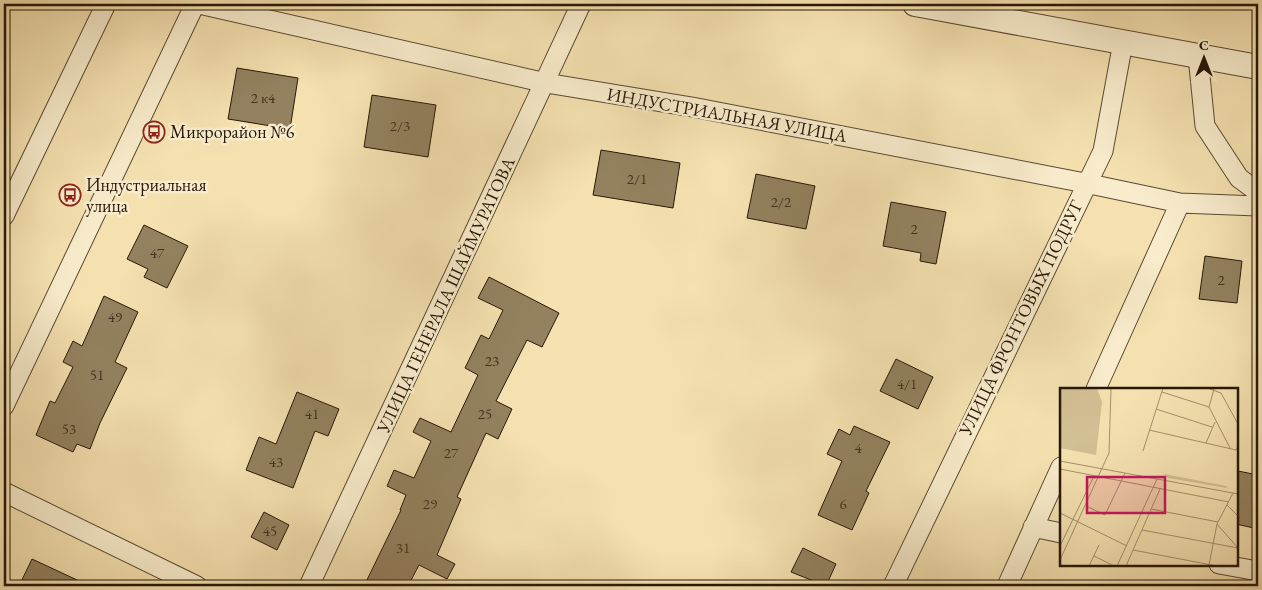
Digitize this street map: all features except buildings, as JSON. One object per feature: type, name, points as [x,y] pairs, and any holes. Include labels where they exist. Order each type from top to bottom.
[{"type":"street","points":[[4,216],[106,4]]},
{"type":"street","points":[[4,406],[194,4]]},
{"type":"street","name":"ИНДУСТРИАЛЬНАЯ УЛИЦА","points":[[200,4],[546,83],[692,107],[1085,183],[1180,204],[1258,206]]},
{"type":"street","name":"УЛИЦА ГЕНЕРАЛА ШАЙМУРАТОВА","points":[[309,586],[546,83],[581,4]]},
{"type":"street","points":[[915,4],[1258,67]]},
{"type":"street","name":"УЛИЦА ФРОНТОВЫХ ПОДРУГ","points":[[892,586],[1085,183],[1103,151],[1123,42]]},
{"type":"street","points":[[1198,56],[1205,126],[1239,178],[1258,192]]},
{"type":"street","points":[[1096,388],[1180,204]]},
{"type":"street","points":[[1007,586],[1060,469]]},
{"type":"street","points":[[4,492],[198,586]]},
{"type":"street","points":[[1033,527],[1060,532]]},
{"type":"street","points":[[1224,565],[1258,572]]},
{"type":"place","name":"Микрорайон №6","points":[[154,132]]},
{"type":"place","name":"Индустриальная улица","points":[[70,195]]}]
